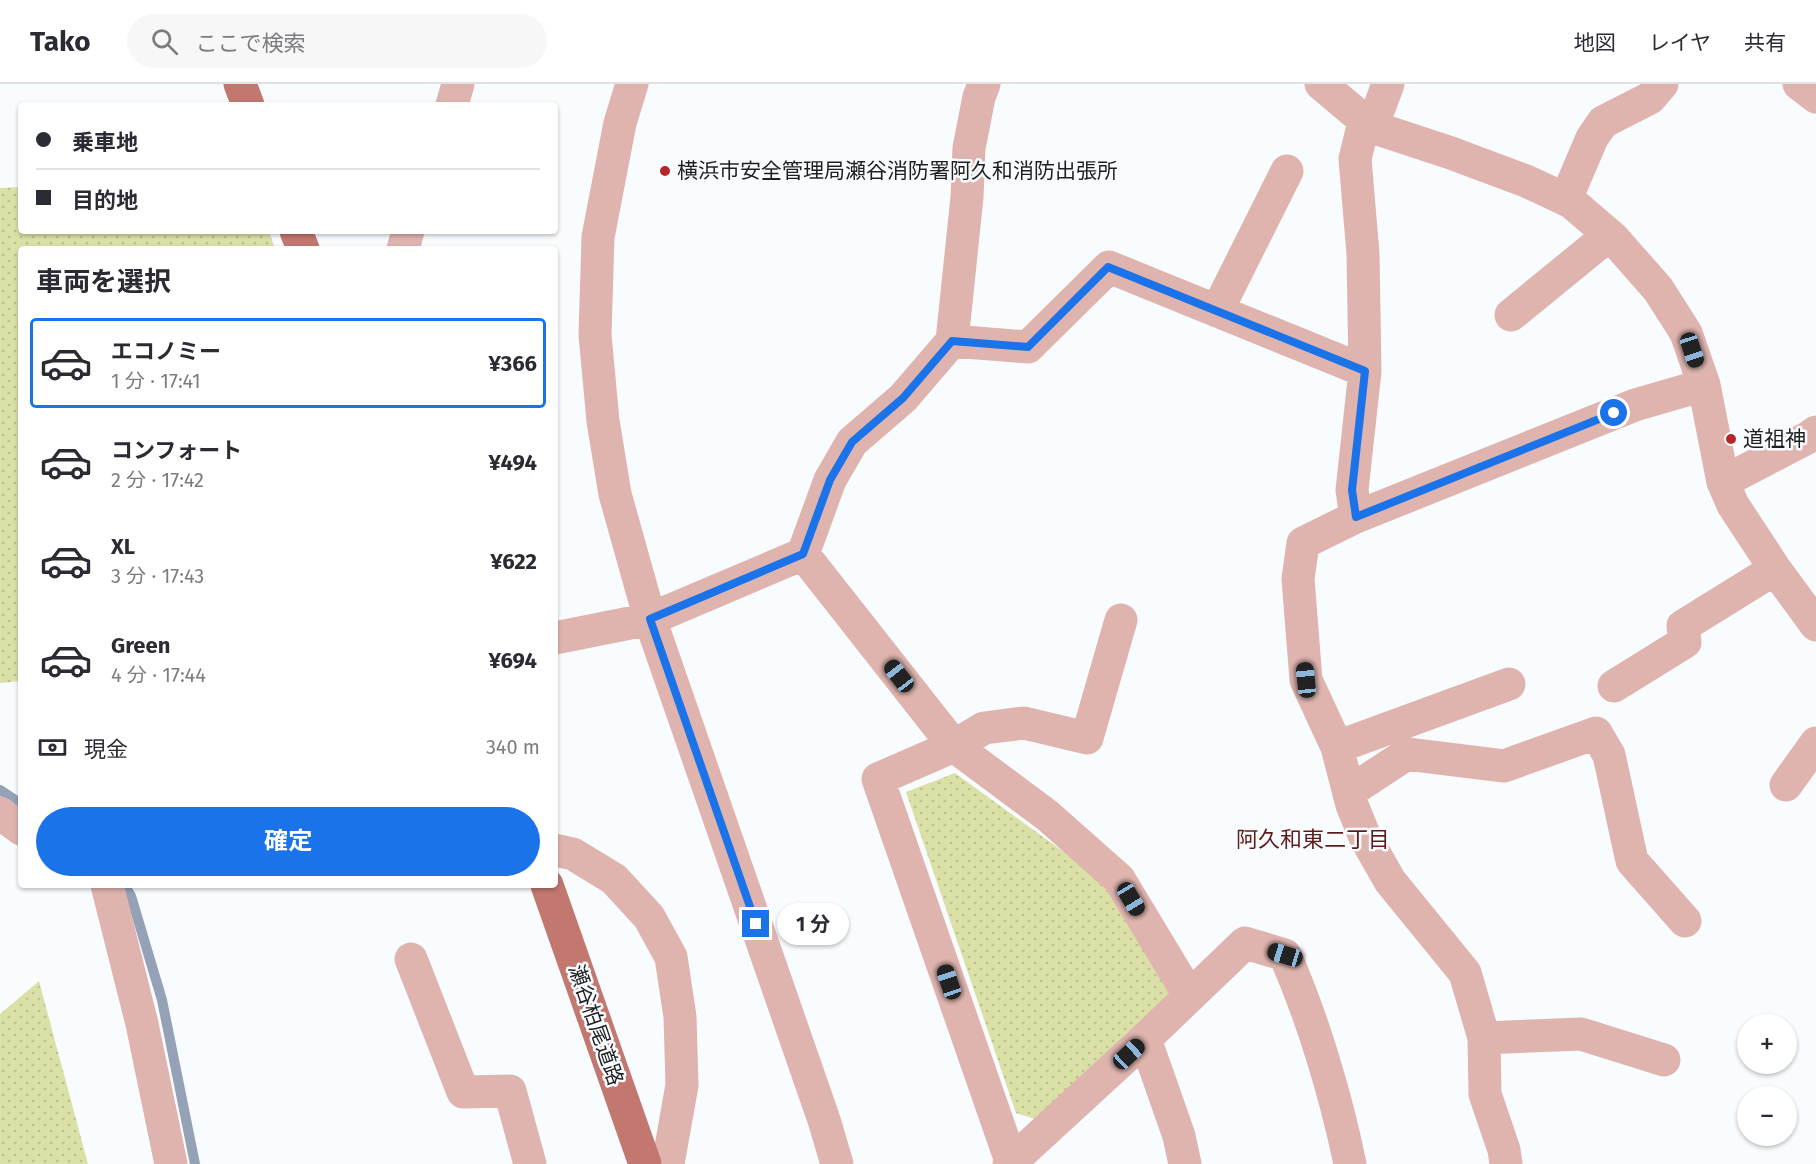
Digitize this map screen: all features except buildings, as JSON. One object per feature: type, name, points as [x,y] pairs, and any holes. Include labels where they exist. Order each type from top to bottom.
[{"type":"main road","points":[[240,84],[247,102]]},
{"type":"main road","name":"瀬谷柏尾道路","points":[[549,888],[646,1161]]},
{"type":"street","points":[[453,102],[458,84]]},
{"type":"street","points":[[632,84],[620,123],[598,237],[595,334],[603,421],[615,494],[650,619],[824,1120],[837,1164]]},
{"type":"street","points":[[558,637],[650,619],[803,554],[830,480],[852,442],[903,398],[952,341],[967,197],[969,148],[979,97],[984,84]]},
{"type":"street","points":[[1321,84],[1368,124],[1515,177],[1566,200],[1609,235],[1658,289],[1686,333],[1704,385],[1723,482],[1733,505],[1775,569],[1816,625]]},
{"type":"street","points":[[1356,517],[1352,490],[1365,371],[1363,255],[1355,159],[1368,124],[1388,84]]},
{"type":"street","points":[[1566,200],[1592,138],[1603,122],[1650,98],[1662,84]]},
{"type":"street","points":[[1799,84],[1816,97]]},
{"type":"street","points":[[1217,311],[1287,171]]},
{"type":"street","points":[[1511,315],[1609,235]]},
{"type":"street","points":[[952,341],[1028,347],[1108,267],[1365,371]]},
{"type":"street","points":[[1506,1164],[1504,1150],[1485,1094],[1484,1038],[1465,973],[1390,881],[1365,837],[1336,747],[1306,680],[1298,579],[1303,543],[1356,517],[1635,405],[1704,385]]},
{"type":"street","points":[[1723,482],[1816,432]]},
{"type":"street","points":[[803,554],[954,746],[1048,816],[1119,879],[1189,995]]},
{"type":"street","points":[[1614,686],[1685,642],[1683,626],[1775,569]]},
{"type":"street","points":[[1121,620],[1087,738],[1024,723],[984,728],[954,746],[878,779],[1011,1163],[1245,943],[1285,955],[1299,987],[1342,1125],[1350,1164]]},
{"type":"street","points":[[1336,747],[1509,684]]},
{"type":"street","points":[[1349,792],[1407,754],[1504,766],[1596,733],[1609,756],[1632,861],[1685,921]]},
{"type":"street","points":[[1786,785],[1816,743]]},
{"type":"street","points":[[0,813],[18,827]]},
{"type":"street","points":[[558,851],[573,854],[614,879],[649,917],[671,957],[680,1017],[682,1085],[646,1161]]},
{"type":"street","points":[[107,888],[142,1023],[171,1164]]},
{"type":"street","points":[[411,959],[464,1092],[510,1091],[530,1164]]},
{"type":"street","points":[[1484,1038],[1581,1034],[1664,1060]]},
{"type":"street","points":[[1145,1038],[1179,1136],[1185,1164]]},
{"type":"green space","points":[[18,187],[18,234],[270,234],[274,246],[18,246],[18,681],[0,683],[0,188]]},
{"type":"green space","points":[[955,773],[1119,892],[1177,992],[1038,1120],[1016,1113],[906,792]]},
{"type":"green space","points":[[39,981],[88,1164],[0,1164],[0,1014]]},
{"type":"waterway","points":[[0,790],[18,802]]},
{"type":"waterway","points":[[126,888],[131,896],[162,1000],[195,1164]]},
{"type":"place","name":"横浜市安全管理局瀬谷消防署阿久和消防出張所","points":[[665,171]]},
{"type":"place","name":"道祖神","points":[[1731,439]]},
{"type":"district","name":"阿久和東二丁目","points":[[1313,839]]},
{"type":"route","points":[[756,924],[650,619],[803,554],[830,480],[852,442],[903,398],[952,341],[1028,347],[1108,267],[1365,371],[1352,490],[1356,517],[1614,413]]}]
